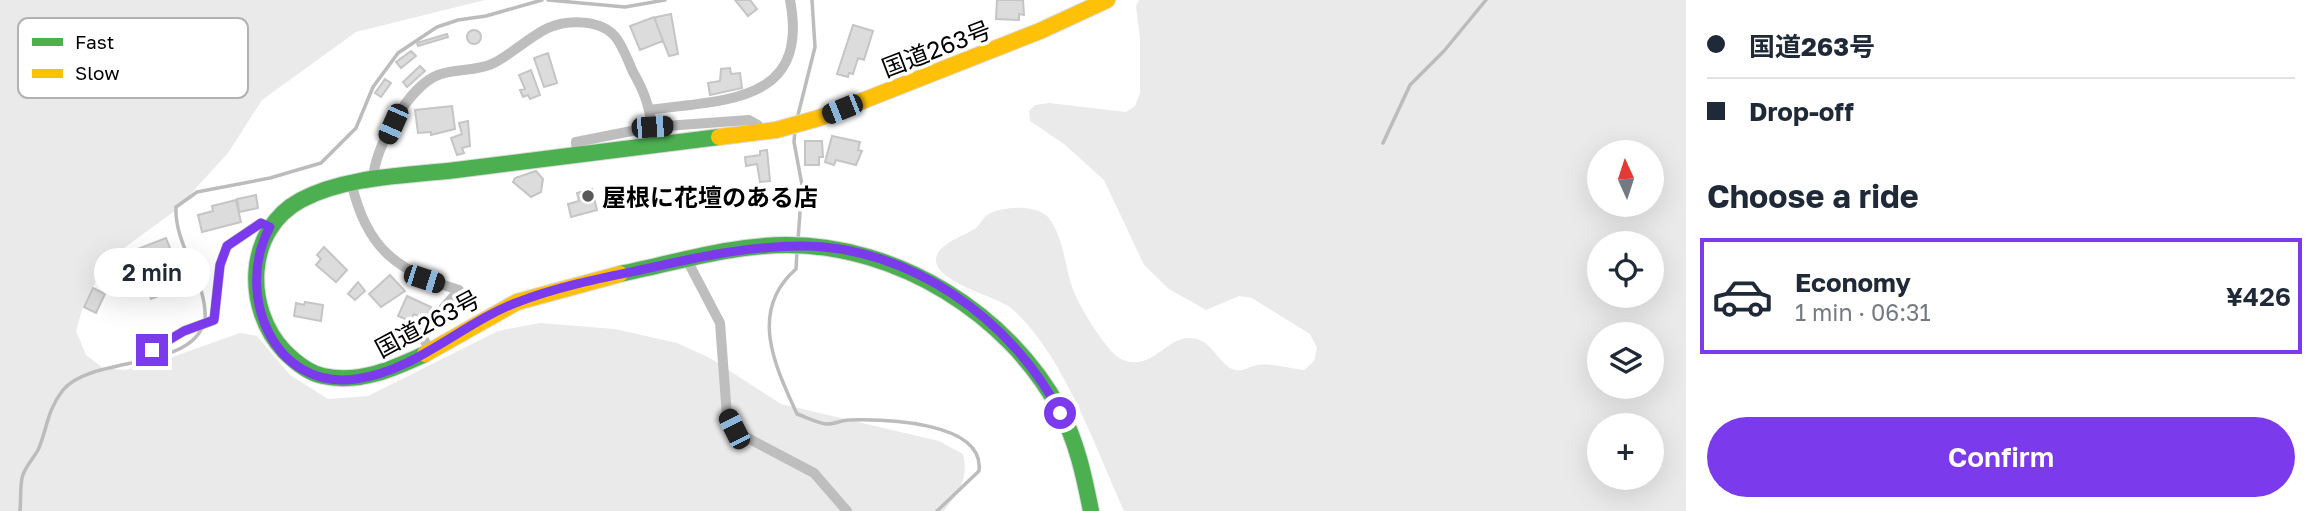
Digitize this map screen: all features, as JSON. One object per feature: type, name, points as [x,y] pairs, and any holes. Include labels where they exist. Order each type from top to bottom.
[{"type":"highway","name":"国道263号","points":[[1091,511],[1086,481],[1072,436],[1040,377],[1003,335],[967,304],[929,281],[887,262],[852,251],[804,246],[730,250],[566,286],[516,303],[391,372],[354,380],[323,377],[299,365],[274,344],[258,313],[255,287],[257,258],[270,227],[285,211],[321,191],[373,180],[768,131],[819,118],[1040,31],[1107,0]]},
{"type":"street","points":[[650,110],[755,93],[776,77],[792,52],[795,37],[790,0]]},
{"type":"street","points":[[373,180],[373,169],[393,124],[422,83],[440,74],[477,70],[489,65],[548,28],[565,23],[581,22],[611,32],[647,96],[652,127]]},
{"type":"street","points":[[577,156],[576,142],[652,127],[750,120],[768,131]]},
{"type":"street","points":[[352,185],[358,212],[369,235],[383,251],[403,268],[424,279],[459,290],[421,334],[429,349]]},
{"type":"street","points":[[152,350],[193,327],[214,320],[220,265],[227,246],[261,223],[270,227]]},
{"type":"street","points":[[687,260],[720,323],[727,416],[734,429],[814,473],[847,511]]},
{"type":"shaded area","points":[[0,0],[485,0],[356,32],[262,100],[228,153],[176,210],[120,251],[98,277],[83,306],[76,331],[86,355],[103,368],[125,370],[161,361],[240,333],[257,336],[290,375],[328,399],[368,396],[498,331],[540,323],[615,329],[677,343],[710,358],[781,404],[939,441],[963,454],[965,463],[964,478],[944,511],[0,511]]},
{"type":"shaded area","points":[[1139,0],[1686,0],[1686,511],[1124,511],[1076,403],[1047,350],[1030,327],[1011,308],[951,279],[936,263],[941,249],[977,227],[987,215],[1009,208],[1035,210],[1048,217],[1058,234],[1074,292],[1088,319],[1102,340],[1123,360],[1143,361],[1181,339],[1190,338],[1203,342],[1226,365],[1235,370],[1257,365],[1275,365],[1304,370],[1314,361],[1317,348],[1310,334],[1252,298],[1239,296],[1206,310],[1169,289],[1144,265],[1104,180],[1064,144],[1030,121],[1029,111],[1035,105],[1049,103],[1126,112],[1135,106],[1140,93],[1140,38],[1136,6]]},
{"type":"building","points":[[735,0],[750,0],[757,9],[748,16]]},
{"type":"building","points":[[997,0],[1023,0],[1024,15],[1019,14],[1019,20],[996,19]]},
{"type":"building","points":[[671,14],[678,54],[669,56],[655,20],[656,17]]},
{"type":"building","points":[[654,17],[663,41],[640,50],[630,26]]},
{"type":"building","points":[[853,25],[873,31],[864,60],[858,58],[853,74],[849,73],[848,77],[837,74]]},
{"type":"building","points":[[471,30],[477,30],[481,37],[477,44],[471,44],[467,40],[467,34]]},
{"type":"building","points":[[447,34],[448,37],[418,46],[417,43]]},
{"type":"building","points":[[411,51],[416,56],[401,68],[396,62]]},
{"type":"building","points":[[548,53],[557,83],[544,87],[534,58]]},
{"type":"building","points":[[420,66],[425,71],[407,87],[403,82]]},
{"type":"building","points":[[730,68],[731,74],[740,73],[742,88],[710,95],[708,83],[720,81],[721,69]]},
{"type":"building","points":[[531,70],[540,95],[530,99],[528,95],[523,97],[520,90],[525,89],[519,75]]},
{"type":"building","points":[[385,79],[391,83],[381,97],[375,93]]},
{"type":"building","points":[[452,106],[455,129],[431,135],[431,132],[418,133],[415,110]]},
{"type":"building","points":[[468,121],[470,146],[462,148],[464,153],[457,155],[451,138],[462,134],[459,123]]},
{"type":"building","points":[[832,136],[860,142],[858,150],[862,151],[856,165],[836,160],[834,165],[825,162]]},
{"type":"building","points":[[805,141],[822,141],[823,157],[819,157],[819,165],[805,165]]},
{"type":"building","points":[[767,150],[770,181],[760,182],[757,164],[746,166],[745,157],[760,155],[760,151]]},
{"type":"building","points":[[536,171],[543,179],[541,192],[531,197],[513,182],[515,178]]},
{"type":"building","points":[[592,189],[597,210],[571,217],[568,204],[579,201],[577,193]]},
{"type":"building","points":[[256,195],[258,208],[239,212],[237,199]]},
{"type":"building","points":[[236,200],[241,222],[202,232],[198,215],[213,211],[212,206]]},
{"type":"building","points":[[166,238],[182,278],[174,282],[177,289],[151,299],[135,250]]},
{"type":"building","points":[[324,247],[347,270],[336,282],[316,265],[321,259],[317,255]]},
{"type":"building","points":[[107,255],[122,262],[113,284],[97,277]]},
{"type":"building","points":[[390,275],[405,291],[381,307],[369,294]]},
{"type":"building","points":[[358,282],[365,291],[355,300],[348,294]]},
{"type":"building","points":[[93,288],[105,294],[96,313],[84,307]]},
{"type":"building","points":[[407,296],[431,307],[427,316],[424,314],[422,318],[414,314],[410,321],[398,316]]},
{"type":"building","points":[[305,302],[323,305],[321,321],[294,316],[296,303],[304,305]]},
{"type":"waterway","points":[[205,321],[205,306],[180,236],[176,207],[197,192],[270,178],[321,163],[356,128],[373,87],[398,53],[437,27],[542,0]]},
{"type":"waterway","points":[[548,0],[625,7],[665,0]]},
{"type":"waterway","points":[[797,119],[815,47],[812,0]]},
{"type":"waterway","points":[[1383,143],[1410,85],[1444,51],[1486,0]]},
{"type":"waterway","points":[[795,130],[794,142],[802,185],[798,240]]},
{"type":"waterway","points":[[797,251],[796,269],[781,285],[769,321],[774,358],[797,414],[828,424],[849,420],[929,426],[966,442],[977,454],[979,471],[937,511]]},
{"type":"waterway","points":[[20,511],[23,474],[38,450],[50,412],[63,390],[93,372],[176,351],[191,341],[202,328]]},
{"type":"traffic: fast","points":[[425,354],[376,374],[336,378],[312,372],[284,351],[271,333],[262,313],[256,271],[260,250],[269,230],[283,213],[301,200],[319,192],[377,178],[719,137]]},
{"type":"traffic: fast","points":[[620,274],[723,251],[787,245],[828,248],[869,257],[908,272],[945,291],[980,315],[1011,343],[1038,375],[1060,410],[1071,434],[1091,511]]},
{"type":"traffic: slow","points":[[719,137],[776,130],[819,118],[1040,31],[1107,0]]},
{"type":"traffic: slow","points":[[425,354],[517,302],[620,274]]},
{"type":"place","name":"屋根に花壇のある店","points":[[588,196]]},
{"type":"route","points":[[152,350],[184,331],[214,320],[220,265],[227,246],[261,223],[270,227],[257,258],[255,287],[258,313],[274,344],[299,365],[323,377],[354,380],[391,372],[471,325],[516,303],[566,286],[730,250],[804,246],[852,251],[887,262],[946,290],[986,319],[1023,355],[1040,377],[1060,413]]}]
